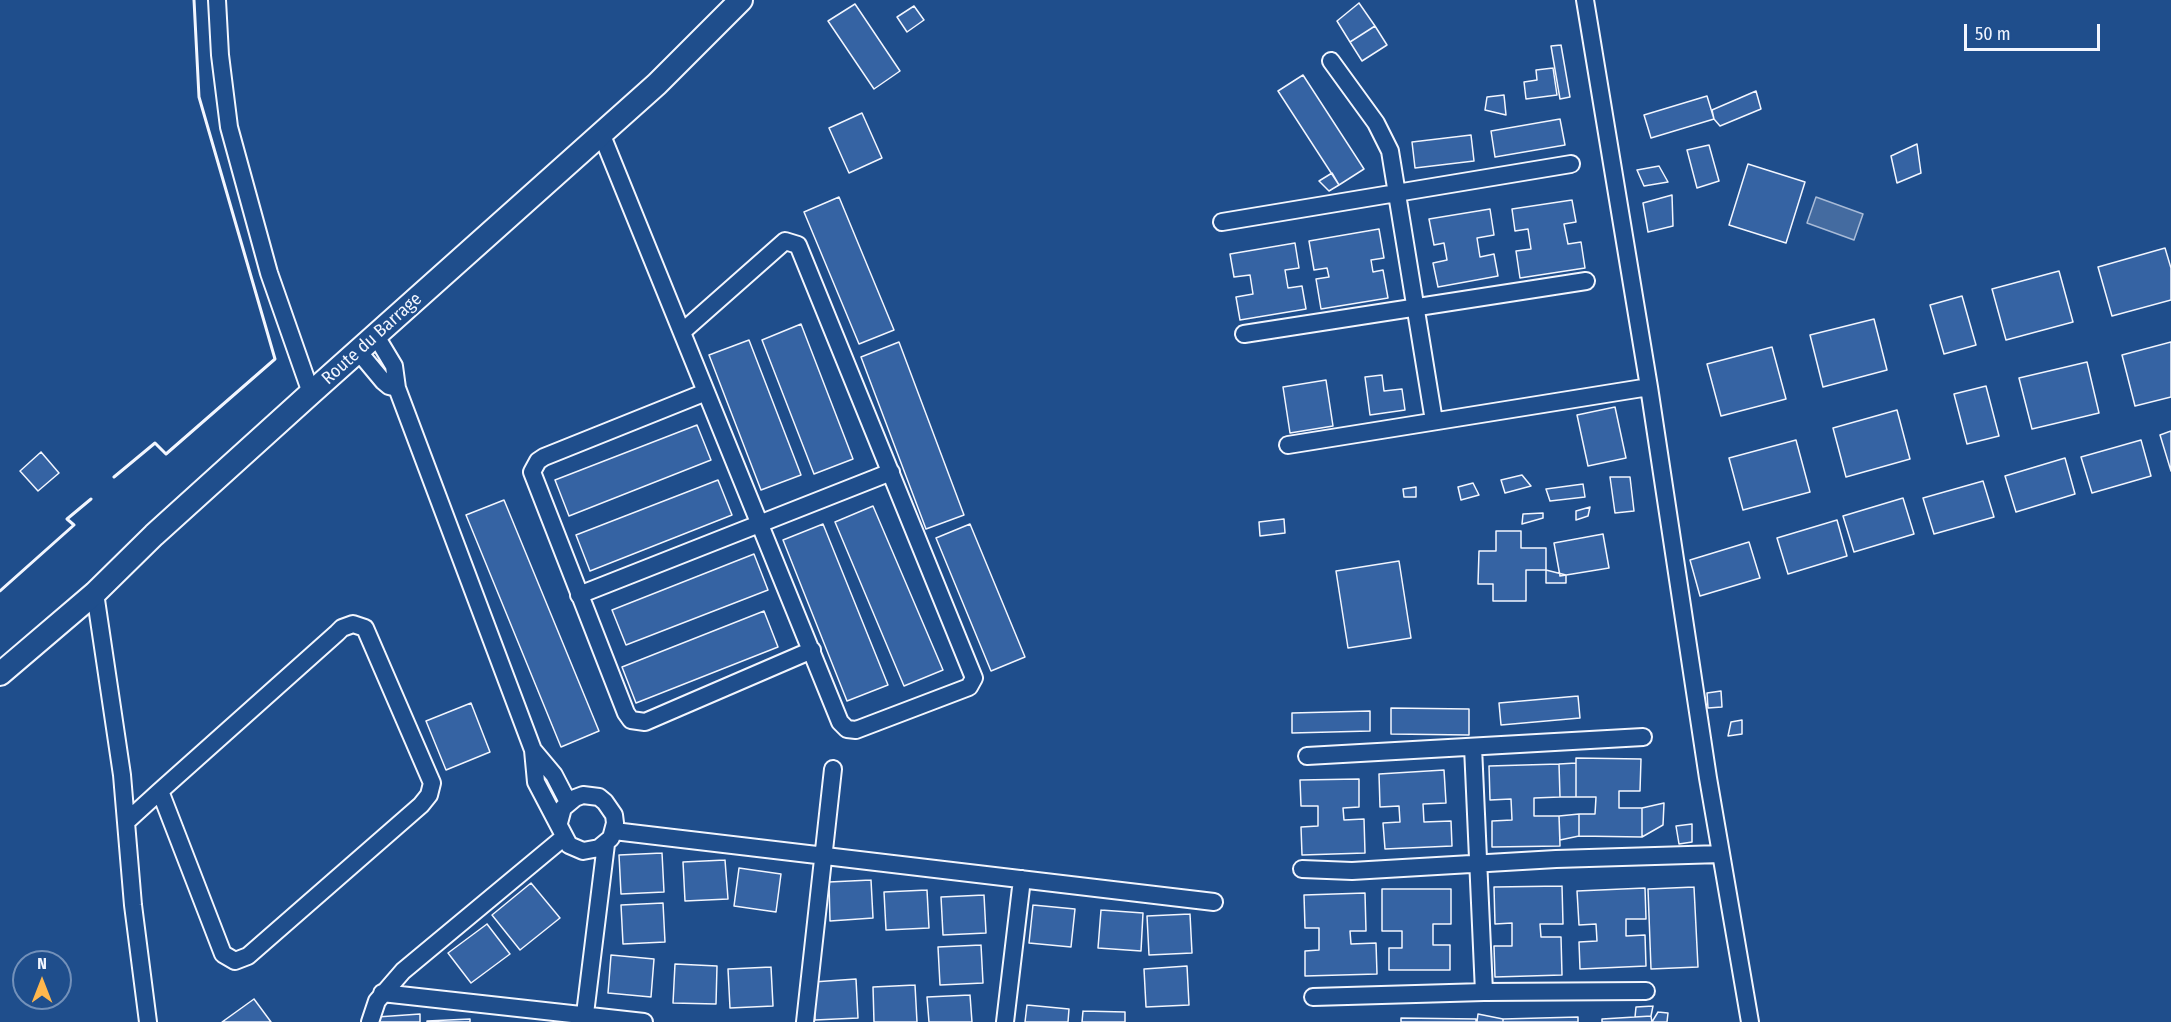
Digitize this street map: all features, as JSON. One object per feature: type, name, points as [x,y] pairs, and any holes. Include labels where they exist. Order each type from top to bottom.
[{"type":"main road","name":"Route du Barrage","points":[[0,674],[95,593],[154,535],[657,84],[741,0]]},
{"type":"street","points":[[217,0],[220,55],[229,127],[269,273],[311,393]]},
{"type":"street","points":[[1584,0],[1649,387],[1721,854],[1750,1022]]},
{"type":"street","points":[[1331,61],[1386,141],[1397,193],[1434,421]]},
{"type":"street","points":[[601,133],[840,722],[852,730],[969,687],[973,682],[800,248],[794,242],[785,241],[682,332]]},
{"type":"street","points":[[1222,222],[1571,164]]},
{"type":"street","points":[[1244,334],[1586,281]]},
{"type":"street","points":[[376,336],[394,366],[397,388],[533,750],[536,782],[561,831],[576,849],[583,851],[599,848],[610,837],[824,855],[1214,902]]},
{"type":"street","points":[[358,351],[383,381],[397,388]]},
{"type":"street","points":[[1288,445],[1649,387]]},
{"type":"street","points":[[706,392],[544,457],[534,466],[532,478],[626,713],[636,722],[645,722],[812,650]]},
{"type":"street","points":[[579,595],[891,472]]},
{"type":"street","points":[[95,593],[122,775],[133,905],[148,1022]]},
{"type":"street","points":[[126,822],[160,791],[342,628],[354,624],[365,628],[432,783],[429,795],[422,805],[248,957],[235,961],[224,954],[160,791]]},
{"type":"street","points":[[1307,756],[1643,737]]},
{"type":"street","points":[[1473,747],[1484,992]]},
{"type":"street","points":[[533,750],[554,775],[568,802]]},
{"type":"street","points":[[805,1022],[833,769]]},
{"type":"street","points":[[561,831],[560,816],[568,802],[583,795],[598,797],[605,802],[614,815],[585,1019]]},
{"type":"street","points":[[370,1022],[371,1012],[382,993],[403,971],[561,831]]},
{"type":"street","points":[[1302,869],[1353,871],[1479,863],[1721,854]]},
{"type":"street","points":[[1005,1022],[1022,879]]},
{"type":"street","points":[[1313,997],[1484,992],[1646,991]]},
{"type":"street","points":[[382,993],[585,1019],[644,1022]]},
{"type":"water","points":[[1816,197],[1863,214],[1854,240],[1807,223]]},
{"type":"building","points":[[1359,3],[1375,26],[1350,42],[1337,21]]},
{"type":"building","points":[[855,4],[900,71],[874,89],[828,21]]},
{"type":"building","points":[[914,6],[924,20],[907,32],[897,17]]},
{"type":"building","points":[[1375,26],[1387,45],[1362,61],[1350,42]]},
{"type":"building","points":[[1561,45],[1570,97],[1560,99],[1551,46]]},
{"type":"building","points":[[1553,68],[1557,95],[1526,99],[1524,82],[1537,80],[1536,70]]},
{"type":"building","points":[[1303,75],[1364,169],[1339,185],[1278,91]]},
{"type":"building","points":[[1756,91],[1761,109],[1720,126],[1714,119],[1712,110]]},
{"type":"building","points":[[1504,95],[1506,115],[1485,110],[1487,97]]},
{"type":"building","points":[[1707,96],[1714,119],[1651,138],[1644,115]]},
{"type":"building","points":[[862,113],[882,158],[849,173],[829,128]]},
{"type":"building","points":[[1560,119],[1565,145],[1495,157],[1491,131]]},
{"type":"building","points":[[1471,135],[1474,161],[1415,168],[1412,142]]},
{"type":"building","points":[[1917,144],[1921,173],[1897,183],[1891,156]]},
{"type":"building","points":[[1709,145],[1719,181],[1697,188],[1687,150]]},
{"type":"building","points":[[1748,164],[1805,182],[1786,243],[1729,225]]},
{"type":"building","points":[[1659,166],[1668,182],[1644,186],[1637,170]]},
{"type":"building","points":[[1332,173],[1339,185],[1329,191],[1319,181]]},
{"type":"building","points":[[1672,195],[1673,226],[1648,232],[1643,203]]},
{"type":"building","points":[[839,197],[894,330],[859,344],[804,212]]},
{"type":"building","points":[[1572,200],[1576,222],[1564,224],[1568,244],[1581,242],[1585,268],[1520,278],[1516,251],[1531,249],[1528,229],[1515,231],[1512,209]]},
{"type":"building","points":[[1490,209],[1494,235],[1477,238],[1480,257],[1494,254],[1498,276],[1438,287],[1433,263],[1447,260],[1444,243],[1434,245],[1429,219]]},
{"type":"building","points":[[1379,229],[1384,258],[1371,260],[1373,272],[1383,270],[1388,298],[1321,309],[1316,279],[1329,277],[1327,268],[1314,270],[1309,241]]},
{"type":"building","points":[[1295,243],[1299,268],[1285,270],[1288,288],[1302,286],[1306,309],[1240,320],[1236,297],[1253,294],[1250,275],[1234,277],[1230,254]]},
{"type":"building","points":[[2165,248],[2171,268],[2171,300],[2112,316],[2098,267]]},
{"type":"building","points":[[2059,271],[2073,322],[2006,340],[1992,289]]},
{"type":"building","points":[[1962,296],[1976,345],[1944,354],[1930,305]]},
{"type":"building","points":[[1874,319],[1887,370],[1823,387],[1810,335]]},
{"type":"building","points":[[801,324],[853,459],[814,474],[762,340]]},
{"type":"building","points":[[749,340],[801,475],[761,490],[709,355]]},
{"type":"building","points":[[899,342],[964,515],[926,529],[861,357]]},
{"type":"building","points":[[2171,342],[2171,397],[2135,406],[2122,355]]},
{"type":"building","points":[[1772,347],[1786,399],[1721,416],[1707,364]]},
{"type":"building","points":[[2087,362],[2099,413],[2032,429],[2019,378]]},
{"type":"building","points":[[1382,375],[1384,391],[1402,389],[1405,410],[1370,415],[1365,377]]},
{"type":"building","points":[[1326,380],[1333,426],[1290,433],[1283,387]]},
{"type":"building","points":[[1986,386],[1999,436],[1967,444],[1954,394]]},
{"type":"building","points":[[1615,407],[1626,458],[1588,466],[1577,415]]},
{"type":"building","points":[[1897,410],[1910,459],[1846,477],[1833,428]]},
{"type":"building","points":[[697,425],[711,460],[569,516],[555,480]]},
{"type":"building","points":[[2171,431],[2171,471],[2160,435]]},
{"type":"building","points":[[1796,440],[1810,492],[1743,510],[1729,458]]},
{"type":"building","points":[[2141,440],[2151,476],[2092,493],[2081,457]]},
{"type":"building","points":[[41,452],[59,473],[38,491],[20,471]]},
{"type":"building","points":[[2065,458],[2075,494],[2016,512],[2005,476]]},
{"type":"building","points":[[1522,475],[1531,486],[1505,493],[1501,480]]},
{"type":"building","points":[[1610,477],[1630,477],[1634,511],[1615,513]]},
{"type":"building","points":[[718,480],[732,515],[590,571],[576,535]]},
{"type":"building","points":[[1983,481],[1994,517],[1934,534],[1923,498]]},
{"type":"building","points":[[1473,483],[1479,495],[1461,500],[1458,487]]},
{"type":"building","points":[[1583,484],[1585,497],[1550,501],[1546,489]]},
{"type":"building","points":[[1416,487],[1416,497],[1404,497],[1403,489]]},
{"type":"building","points":[[1903,498],[1914,534],[1854,552],[1843,516]]},
{"type":"building","points":[[504,500],[599,731],[561,747],[466,515]]},
{"type":"building","points":[[873,506],[943,670],[904,686],[835,522]]},
{"type":"building","points":[[1590,507],[1588,516],[1576,520],[1576,511]]},
{"type":"building","points":[[1543,513],[1543,518],[1522,524],[1523,514]]},
{"type":"building","points":[[1284,519],[1285,533],[1260,536],[1259,522]]},
{"type":"building","points":[[1837,520],[1847,556],[1788,574],[1777,538]]},
{"type":"building","points":[[823,524],[888,685],[847,701],[783,540]]},
{"type":"building","points":[[970,524],[1025,657],[991,671],[936,538]]},
{"type":"building","points":[[1496,531],[1521,531],[1521,548],[1546,548],[1546,570],[1526,570],[1526,601],[1493,601],[1493,584],[1478,584],[1479,551],[1496,551]]},
{"type":"building","points":[[1603,534],[1609,568],[1560,576],[1554,543]]},
{"type":"building","points":[[1749,542],[1760,578],[1700,596],[1690,560]]},
{"type":"building","points":[[754,554],[768,590],[626,645],[612,610]]},
{"type":"building","points":[[1399,561],[1411,638],[1348,648],[1336,571]]},
{"type":"building","points":[[1546,570],[1566,575],[1566,583],[1546,583]]},
{"type":"building","points":[[764,611],[778,647],[636,703],[622,667]]},
{"type":"building","points":[[1721,691],[1722,707],[1708,708],[1707,693]]},
{"type":"building","points":[[1578,696],[1580,718],[1501,725],[1499,703]]},
{"type":"building","points":[[471,703],[490,752],[446,770],[426,721]]},
{"type":"building","points":[[1391,708],[1469,709],[1469,735],[1391,734]]},
{"type":"building","points":[[1370,711],[1370,731],[1292,733],[1292,713]]},
{"type":"building","points":[[1742,720],[1742,734],[1728,736],[1731,722]]},
{"type":"building","points":[[1576,758],[1641,759],[1640,791],[1619,791],[1619,808],[1642,808],[1642,837],[1579,836],[1579,814],[1595,814],[1596,797],[1576,797]]},
{"type":"building","points":[[1576,763],[1576,797],[1560,797],[1559,764]]},
{"type":"building","points":[[1559,764],[1560,797],[1534,798],[1534,816],[1559,816],[1560,846],[1492,847],[1492,821],[1512,820],[1511,799],[1490,800],[1489,766]]},
{"type":"building","points":[[1444,770],[1446,803],[1423,804],[1424,822],[1451,821],[1452,846],[1385,849],[1383,823],[1400,822],[1399,806],[1380,807],[1379,774]]},
{"type":"building","points":[[1359,779],[1359,807],[1343,808],[1344,820],[1364,819],[1365,853],[1302,855],[1301,827],[1318,826],[1318,806],[1301,806],[1300,780]]},
{"type":"building","points":[[1664,803],[1663,825],[1642,837],[1642,808]]},
{"type":"building","points":[[1579,814],[1579,836],[1560,840],[1559,816]]},
{"type":"building","points":[[1692,824],[1692,842],[1679,844],[1676,826]]},
{"type":"building","points":[[662,853],[664,892],[621,894],[619,855]]},
{"type":"building","points":[[725,860],[728,899],[685,901],[683,862]]},
{"type":"building","points":[[739,868],[781,874],[776,912],[734,906]]},
{"type":"building","points":[[871,880],[873,918],[830,921],[829,882]]},
{"type":"building","points":[[531,883],[560,918],[520,950],[492,915]]},
{"type":"building","points":[[1562,886],[1563,924],[1540,924],[1541,937],[1561,937],[1562,975],[1495,977],[1494,946],[1512,946],[1512,923],[1495,924],[1494,887]]},
{"type":"building","points":[[1694,887],[1698,967],[1651,969],[1648,889]]},
{"type":"building","points":[[1645,888],[1646,919],[1626,919],[1626,936],[1645,935],[1646,966],[1580,969],[1579,942],[1597,941],[1596,924],[1579,925],[1577,891]]},
{"type":"building","points":[[1382,889],[1451,889],[1451,924],[1433,924],[1433,945],[1450,945],[1450,970],[1389,970],[1389,948],[1402,948],[1402,931],[1382,931]]},
{"type":"building","points":[[927,890],[929,928],[886,930],[884,892]]},
{"type":"building","points":[[1365,893],[1366,931],[1350,931],[1351,944],[1376,943],[1377,974],[1305,976],[1305,951],[1319,950],[1319,928],[1305,928],[1304,895]]},
{"type":"building","points":[[984,895],[986,933],[943,935],[941,897]]},
{"type":"building","points":[[663,903],[665,942],[623,944],[621,905]]},
{"type":"building","points":[[1033,905],[1075,909],[1071,947],[1029,943]]},
{"type":"building","points":[[1101,910],[1143,913],[1141,951],[1098,948]]},
{"type":"building","points":[[1190,914],[1192,953],[1149,955],[1147,916]]},
{"type":"building","points":[[487,924],[510,954],[471,983],[448,953]]},
{"type":"building","points":[[981,945],[983,983],[940,985],[938,947]]},
{"type":"building","points":[[611,955],[654,959],[651,997],[608,993]]},
{"type":"building","points":[[675,964],[717,966],[716,1004],[673,1003]]},
{"type":"building","points":[[1187,966],[1189,1005],[1146,1007],[1144,969]]},
{"type":"building","points":[[771,967],[773,1006],[730,1008],[728,969]]},
{"type":"building","points":[[856,979],[858,1018],[815,1020],[813,982]]},
{"type":"building","points":[[915,985],[917,1022],[874,1022],[873,987]]},
{"type":"building","points":[[970,995],[972,1022],[929,1022],[927,997]]},
{"type":"building","points":[[254,999],[271,1022],[222,1022]]},
{"type":"building","points":[[1027,1005],[1069,1009],[1068,1022],[1025,1022]]},
{"type":"building","points":[[1653,1006],[1651,1016],[1635,1017],[1636,1007]]},
{"type":"building","points":[[1083,1011],[1125,1012],[1125,1022],[1082,1022]]},
{"type":"building","points":[[1658,1012],[1668,1013],[1667,1022],[1652,1022]]},
{"type":"building","points":[[420,1014],[420,1022],[378,1022],[377,1017]]},
{"type":"building","points":[[1478,1014],[1503,1019],[1503,1022],[1477,1022]]},
{"type":"building","points":[[1651,1016],[1652,1022],[1602,1022],[1602,1019]]},
{"type":"building","points":[[1578,1017],[1578,1022],[1503,1022],[1503,1019]]},
{"type":"building","points":[[1401,1018],[1476,1019],[1476,1022],[1401,1022]]},
{"type":"building","points":[[470,1019],[470,1022],[427,1022],[427,1021]]},
{"type":"wall","points":[[114,477],[155,443],[166,454],[275,359],[199,97],[194,0]]},
{"type":"wall","points":[[0,591],[74,525],[67,519],[91,499]]}]
